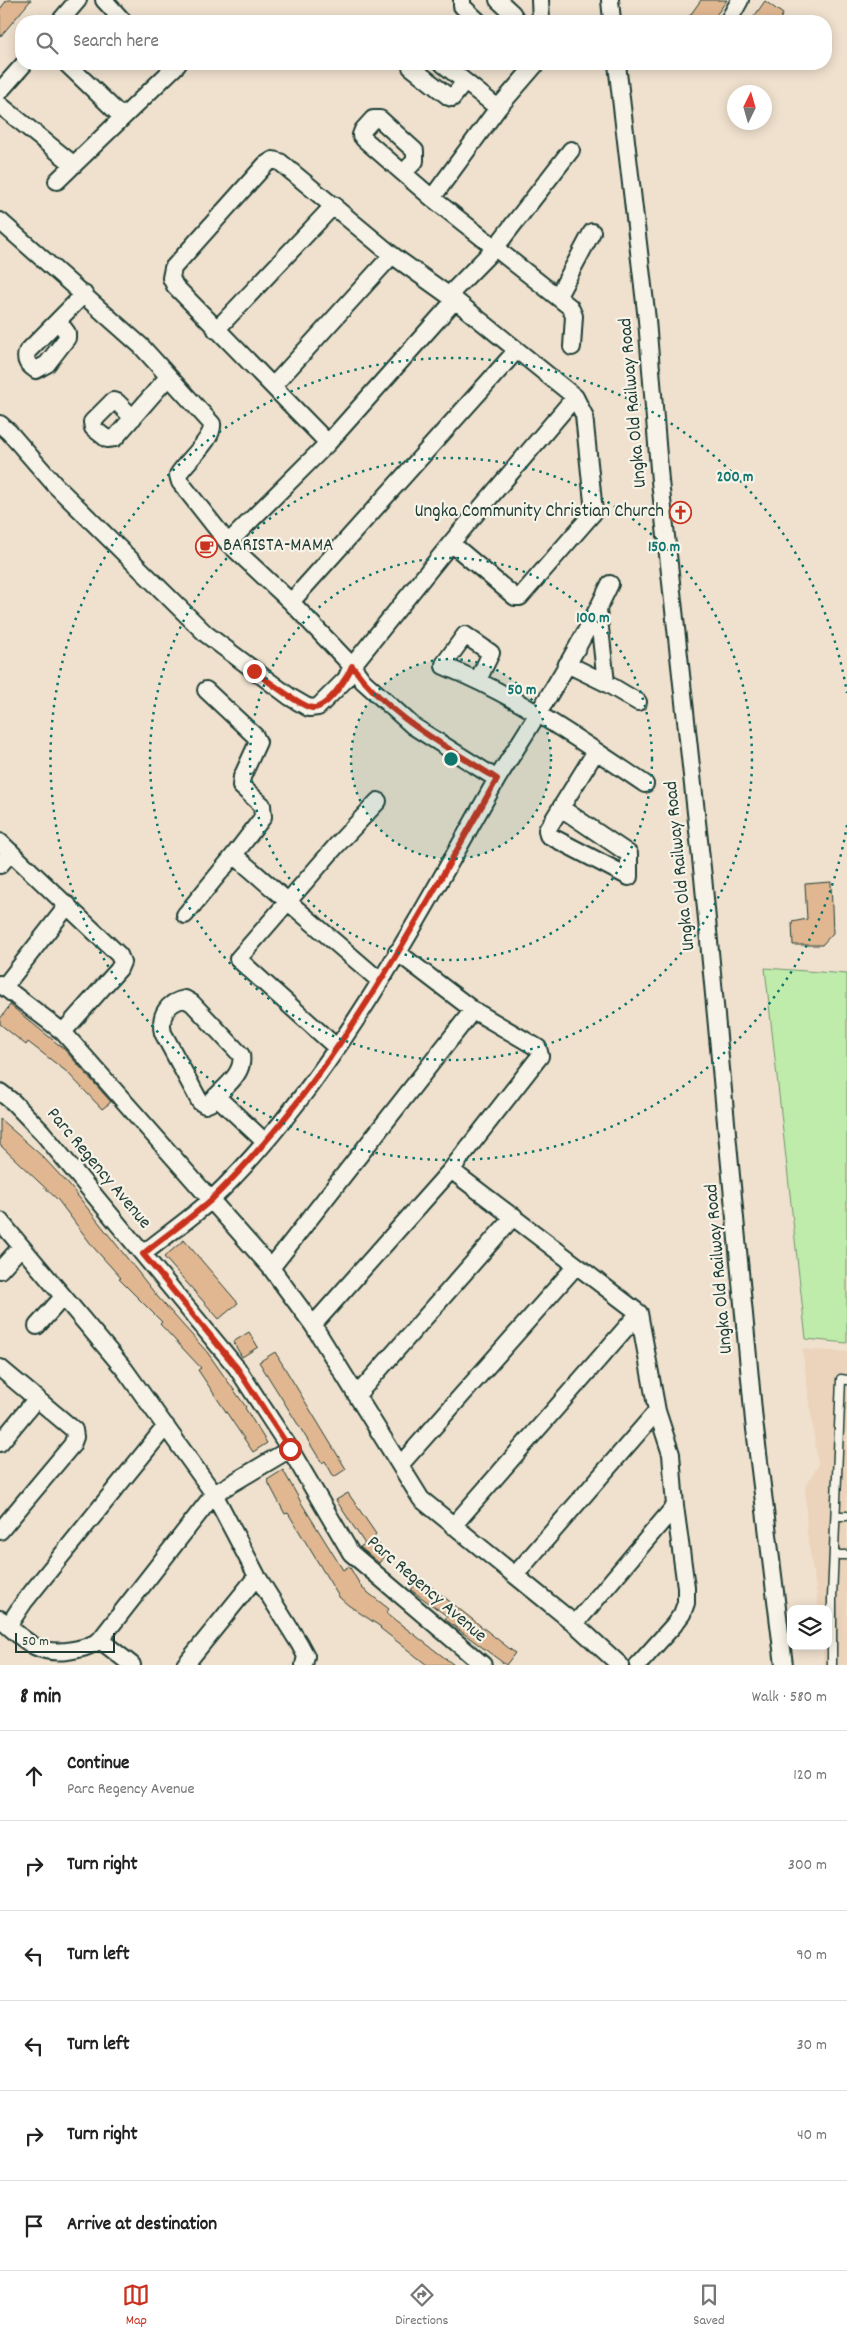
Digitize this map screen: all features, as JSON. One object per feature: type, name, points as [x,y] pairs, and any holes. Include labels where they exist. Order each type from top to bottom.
[{"type":"street","points":[[65,15],[78,0]]},
{"type":"street","points":[[104,0],[118,15]]},
{"type":"street","points":[[462,0],[462,6],[472,15]]},
{"type":"street","points":[[498,0],[513,15]]},
{"type":"street","points":[[540,0],[541,15]]},
{"type":"street","points":[[610,0],[611,15]]},
{"type":"street","points":[[732,15],[740,0]]},
{"type":"street","points":[[0,91],[19,70]]},
{"type":"street","points":[[73,70],[122,117]]},
{"type":"street","points":[[57,181],[122,117],[165,70]]},
{"type":"street","points":[[415,70],[452,98],[464,83]]},
{"type":"street","points":[[450,70],[498,108]]},
{"type":"street","points":[[432,198],[498,108],[531,70]]},
{"type":"street","name":"Ungka Old Railway Road","points":[[618,70],[647,320],[660,481],[703,878],[754,1421],[784,1665]]},
{"type":"street","points":[[0,105],[74,165]]},
{"type":"street","points":[[228,543],[328,443],[495,248],[571,150]]},
{"type":"street","points":[[328,443],[216,330],[175,286],[171,278],[173,268],[265,165],[273,160],[280,162],[334,205],[392,256],[452,297],[516,351],[575,397],[584,415],[594,512],[518,598],[451,543]]},
{"type":"street","points":[[404,172],[432,198],[558,296],[572,311],[572,347]]},
{"type":"street","points":[[216,330],[334,205]]},
{"type":"street","points":[[0,221],[141,346],[212,424],[213,430],[210,436],[184,464],[178,475],[180,482],[228,543],[291,602],[352,666],[363,681],[413,726],[497,779]]},
{"type":"street","points":[[558,296],[592,232]]},
{"type":"street","points":[[273,386],[392,256]]},
{"type":"street","points":[[59,322],[84,294]]},
{"type":"street","points":[[291,602],[516,351]]},
{"type":"street","points":[[133,418],[168,377]]},
{"type":"street","points":[[0,424],[55,485],[206,634],[290,697],[310,708],[318,707],[346,679],[352,666],[451,543],[575,397]]},
{"type":"street","points":[[143,1254],[210,1200],[264,1141],[297,1101],[336,1047],[398,952],[497,779],[567,664],[598,610],[610,584]]},
{"type":"street","points":[[598,610],[606,683]]},
{"type":"street","points":[[567,664],[606,683],[638,702]]},
{"type":"street","points":[[478,680],[538,714],[646,784]]},
{"type":"street","points":[[185,915],[264,817],[262,805],[241,786],[242,777],[258,742],[255,736],[206,690]]},
{"type":"street","points":[[561,808],[629,854],[629,877],[548,835],[547,830],[596,751]]},
{"type":"street","points":[[336,1047],[238,959],[336,846],[378,801]]},
{"type":"street","points":[[0,865],[5,847],[119,955],[122,962],[119,969],[63,1032]]},
{"type":"street","points":[[234,855],[380,981]]},
{"type":"street","points":[[68,905],[2,986],[63,1032],[271,1268],[313,1325],[421,1499],[575,1624],[620,1665]]},
{"type":"street","points":[[313,1325],[452,1170],[540,1056],[538,1048],[473,1010],[398,952]]},
{"type":"street","points":[[184,999],[192,1003],[241,1055],[243,1064],[239,1072],[216,1096],[210,1103],[205,1105],[200,1102],[164,1033],[161,1023],[164,1012],[177,1000],[184,999]]},
{"type":"street","points":[[271,1268],[473,1010]]},
{"type":"street","name":"Parc Regency Avenue","points":[[0,1092],[13,1102],[42,1132],[237,1368],[290,1449],[351,1553],[483,1665]]},
{"type":"street","points":[[216,1096],[264,1141]]},
{"type":"street","points":[[452,1170],[640,1313],[657,1411],[671,1454],[675,1506],[686,1587],[686,1603],[682,1614],[674,1626],[638,1665]]},
{"type":"street","points":[[357,1395],[514,1216]]},
{"type":"street","points":[[0,1221],[20,1248],[125,1370],[214,1494],[257,1576],[306,1656],[304,1665]]},
{"type":"street","points":[[0,1270],[20,1248]]},
{"type":"street","points":[[401,1464],[576,1266]]},
{"type":"street","points":[[37,1326],[63,1297]]},
{"type":"street","points":[[453,1526],[640,1313]]},
{"type":"street","points":[[0,1368],[74,1430],[75,1437],[72,1445],[0,1531]]},
{"type":"street","points":[[0,1443],[37,1398]]},
{"type":"street","points":[[515,1575],[657,1411]]},
{"type":"street","points":[[166,1426],[24,1602],[4,1622],[32,1645],[46,1652],[82,1649],[100,1640],[214,1494],[290,1449]]},
{"type":"street","points":[[575,1624],[675,1506]]},
{"type":"street","points":[[185,1665],[257,1576]]},
{"type":"street","points":[[100,1640],[132,1665]]},
{"type":"lane","points":[[832,1665],[841,1379],[847,1380]]},
{"type":"lane","points":[[836,1516],[847,1516]]},
{"type":"lane","points":[[834,1555],[847,1555]]},
{"type":"shaded area","points":[[802,1349],[847,1352],[847,1665],[824,1665],[822,1650],[832,1650],[832,1605],[818,1605],[807,1534],[805,1486],[818,1466]]},
{"type":"green space","points":[[765,968],[847,974],[847,1343],[806,1339]]},
{"type":"building","points":[[7,0],[31,0],[18,15],[15,15],[15,19],[0,37],[0,9]]},
{"type":"building","points":[[701,0],[727,0],[716,15],[690,15]]},
{"type":"building","points":[[765,1],[783,14],[782,15],[755,15]]},
{"type":"building","points":[[831,882],[833,933],[822,945],[793,945],[792,922],[807,919],[805,884]]},
{"type":"building","points":[[10,1005],[64,1049],[111,1102],[102,1109],[67,1072],[28,1042],[26,1045],[0,1024],[0,1019]]},
{"type":"building","points":[[0,1119],[43,1157],[70,1186],[157,1296],[207,1352],[246,1407],[267,1443],[253,1452],[198,1370],[201,1368],[160,1324],[162,1322],[119,1279],[121,1278],[94,1248],[58,1200],[0,1145]]},
{"type":"building","points":[[184,1240],[238,1303],[219,1319],[164,1257]]},
{"type":"building","points":[[249,1332],[258,1347],[242,1357],[233,1342]]},
{"type":"building","points":[[275,1352],[346,1469],[334,1477],[325,1461],[322,1463],[259,1362]]},
{"type":"building","points":[[283,1470],[343,1570],[349,1566],[362,1588],[389,1609],[386,1613],[454,1665],[427,1665],[381,1627],[339,1597],[288,1513],[285,1514],[267,1480]]},
{"type":"building","points":[[348,1493],[376,1534],[374,1536],[382,1549],[387,1553],[379,1563],[360,1547],[365,1544],[336,1500]]},
{"type":"building","points":[[420,1578],[515,1653],[506,1665],[445,1619],[447,1616],[411,1590]]},
{"type":"place","name":"Ungka Community Christian Church","points":[[680,512]]},
{"type":"place","name":"BARISTA-MAMA","points":[[207,546]]},
{"type":"route","points":[[254,671],[290,697],[310,708],[314,708],[330,697],[346,679],[352,666],[363,681],[413,726],[497,779],[380,981],[297,1101],[264,1141],[210,1200],[143,1254],[237,1368],[290,1449]]}]
